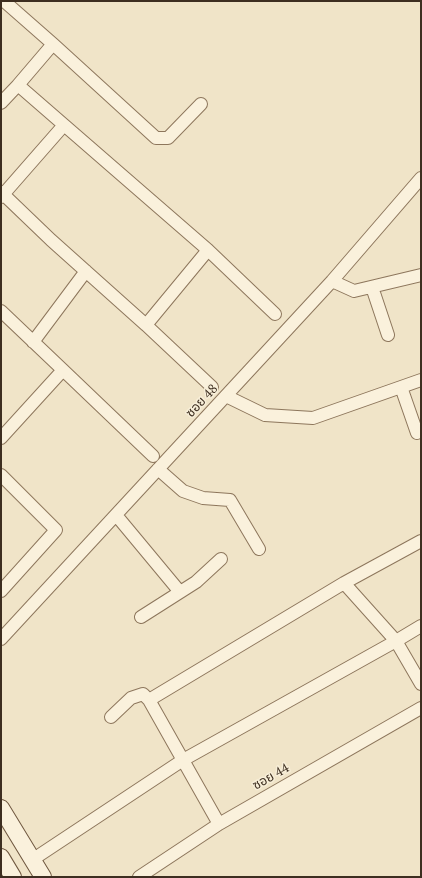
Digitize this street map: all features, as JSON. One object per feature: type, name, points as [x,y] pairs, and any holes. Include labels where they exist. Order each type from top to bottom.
[{"type":"main road","points":[[1,808],[43,877]]},
{"type":"main road","points":[[1,857],[13,877]]},
{"type":"street","points":[[4,1],[156,138],[168,138],[201,104]]},
{"type":"street","points":[[1,103],[53,44]]},
{"type":"street","points":[[18,84],[208,250],[275,314]]},
{"type":"street","points":[[64,125],[2,194],[212,387]]},
{"type":"street","name":"ซอย 48","points":[[1,639],[332,281],[421,178]]},
{"type":"street","points":[[146,325],[208,250]]},
{"type":"street","points":[[33,342],[86,271]]},
{"type":"street","points":[[332,281],[354,291],[421,275]]},
{"type":"street","points":[[372,287],[388,335]]},
{"type":"street","points":[[1,311],[153,456]]},
{"type":"street","points":[[1,438],[63,370]]},
{"type":"street","points":[[226,396],[265,415],[313,418],[421,380]]},
{"type":"street","points":[[401,387],[417,434]]},
{"type":"street","points":[[158,469],[183,491],[204,498],[230,500],[259,549]]},
{"type":"street","points":[[1,475],[56,530],[1,591]]},
{"type":"street","points":[[116,515],[180,592]]},
{"type":"street","points":[[149,700],[344,583],[421,541]]},
{"type":"street","points":[[141,617],[196,582],[221,559]]},
{"type":"street","points":[[344,583],[396,641],[421,684]]},
{"type":"street","points":[[32,860],[183,760],[421,626]]},
{"type":"street","points":[[111,716],[130,698],[143,694],[149,700],[219,824]]},
{"type":"street","name":"ซอย 44","points":[[139,877],[219,824],[421,708]]}]
